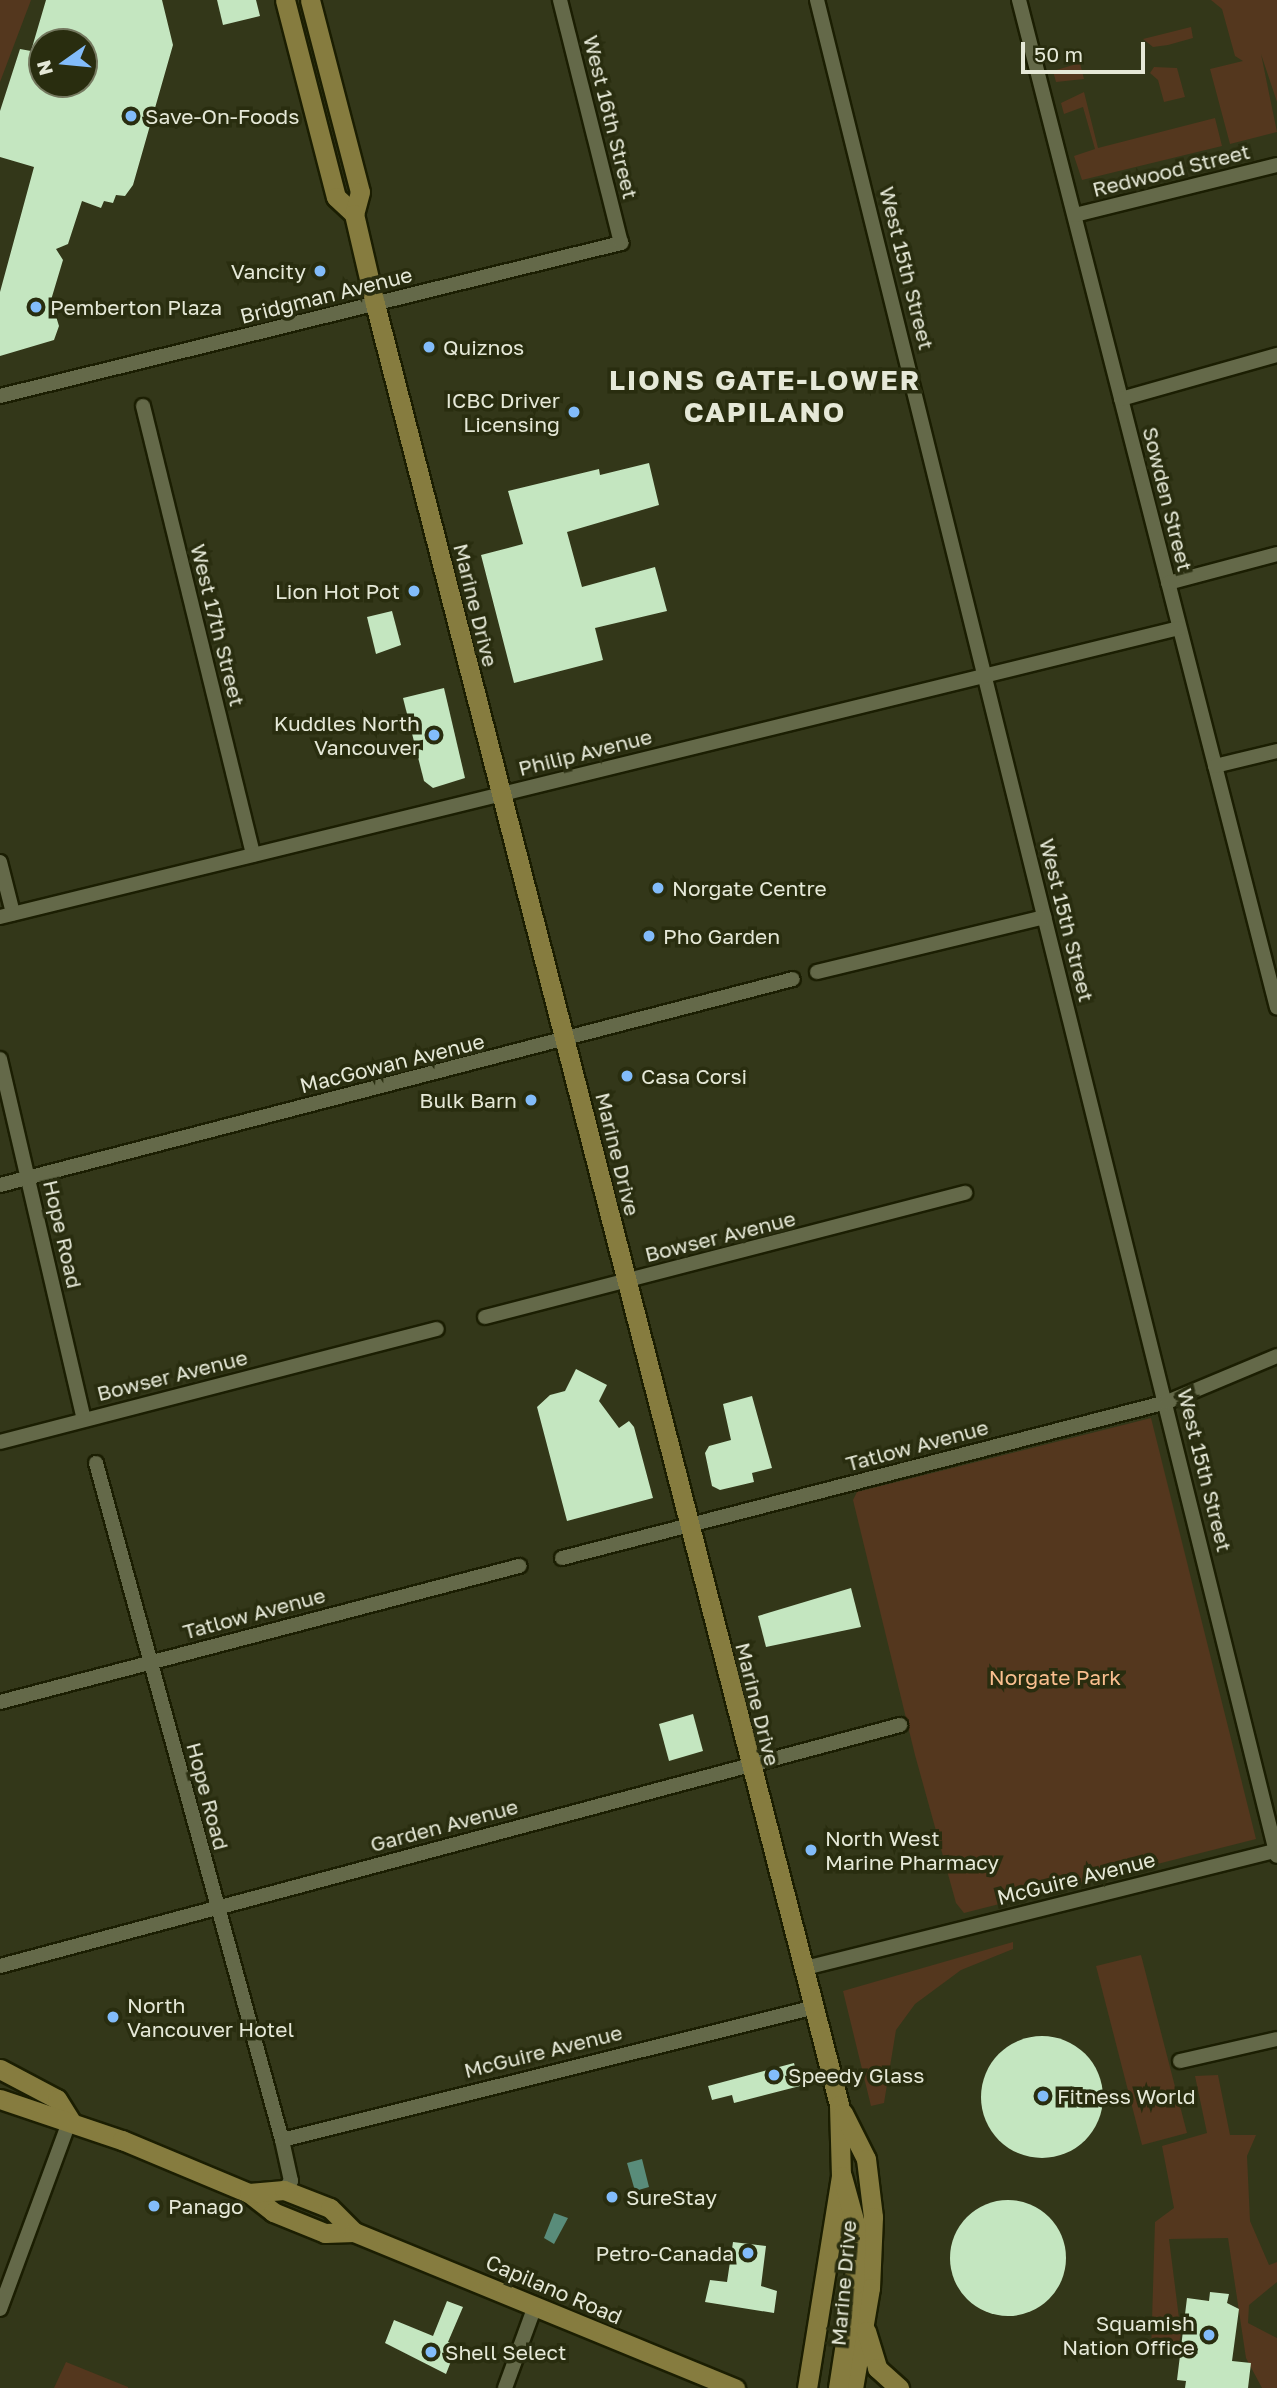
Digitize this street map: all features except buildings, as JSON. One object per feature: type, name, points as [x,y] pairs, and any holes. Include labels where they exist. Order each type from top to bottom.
[{"type":"main road","name":"Marine Drive","points":[[285,0],[336,197],[354,214]]},
{"type":"main road","name":"Marine Drive","points":[[310,0],[360,192],[354,214],[375,304],[839,2105],[841,2176],[807,2388]]},
{"type":"main road","name":"Capilano Road","points":[[0,2069],[57,2099],[70,2120]]},
{"type":"main road","name":"Capilano Road","points":[[0,2099],[50,2118],[70,2120],[249,2193],[273,2212],[325,2232],[354,2232],[735,2388]]},
{"type":"main road","name":"Marine Drive","points":[[839,2105],[866,2159],[873,2257],[865,2327],[853,2388]]},
{"type":"main road","points":[[838,2388],[854,2285],[856,2227],[841,2176]]},
{"type":"main road","name":"Capilano Road","points":[[285,2190],[330,2208],[354,2232]]},
{"type":"main road","points":[[249,2193],[285,2190]]},
{"type":"main road","points":[[865,2327],[877,2368],[899,2388]]},
{"type":"street","name":"West 16th Street","points":[[561,0],[621,243]]},
{"type":"street","name":"West 15th Street","points":[[817,0],[1167,1402],[1276,1854]]},
{"type":"street","name":"Sowden Street","points":[[1018,0],[1179,628],[1216,766],[1270,946],[1277,1008]]},
{"type":"street","name":"Redwood Street","points":[[1075,215],[1277,165]]},
{"type":"street","name":"Bridgman Avenue","points":[[0,396],[621,243]]},
{"type":"street","points":[[1121,399],[1277,355]]},
{"type":"street","name":"West 17th Street","points":[[142,406],[253,855]]},
{"type":"street","points":[[1168,583],[1277,555]]},
{"type":"street","name":"Philip Avenue","points":[[6,915],[1179,628]]},
{"type":"street","points":[[1216,766],[1277,751]]},
{"type":"street","points":[[0,862],[6,915]]},
{"type":"street","points":[[817,972],[1044,917]]},
{"type":"street","name":"MacGowan Avenue","points":[[0,1185],[793,979]]},
{"type":"street","name":"Hope Road","points":[[0,1059],[84,1419]]},
{"type":"street","name":"Bowser Avenue","points":[[485,1317],[965,1193]]},
{"type":"street","name":"Bowser Avenue","points":[[0,1442],[437,1329]]},
{"type":"street","name":"Tatlow Avenue","points":[[562,1558],[1167,1402],[1277,1356]]},
{"type":"street","name":"Hope Road","points":[[96,1463],[216,1908],[282,2140],[291,2181],[285,2190]]},
{"type":"street","name":"Tatlow Avenue","points":[[0,1702],[519,1566]]},
{"type":"street","name":"Garden Avenue","points":[[0,1966],[900,1726]]},
{"type":"street","name":"McGuire Avenue","points":[[805,1968],[1276,1854]]},
{"type":"street","name":"McGuire Avenue","points":[[282,2140],[815,2007]]},
{"type":"street","points":[[1180,2061],[1277,2039]]},
{"type":"street","points":[[0,2309],[70,2120]]},
{"type":"street","points":[[505,2388],[535,2306]]},
{"type":"green space","points":[[0,0],[31,0],[0,82]]},
{"type":"green space","points":[[1211,0],[1277,0],[1277,102],[1261,54],[1277,132],[1230,144],[1210,69],[1243,61],[1235,56],[1222,9]]},
{"type":"green space","points":[[1191,27],[1193,38],[1168,45],[1153,47],[1143,39]]},
{"type":"green space","points":[[1080,63],[1084,79],[1056,82],[1053,71]]},
{"type":"green space","points":[[1154,67],[1177,68],[1185,97],[1164,102],[1158,80],[1150,73]]},
{"type":"green space","points":[[1084,92],[1098,148],[1215,118],[1222,146],[1082,180],[1074,156],[1095,149],[1083,107],[1064,114],[1061,103]]},
{"type":"green space","name":"Norgate Park","points":[[1151,1418],[1256,1839],[964,1913],[956,1903],[915,1755],[853,1500],[857,1492]]},
{"type":"green space","points":[[1013,1942],[1013,1949],[961,1970],[915,2004],[896,2030],[884,2103],[871,2106],[843,1991]]},
{"type":"green space","points":[[1141,1955],[1187,2133],[1142,2145],[1096,1966]]},
{"type":"green space","points":[[1218,2075],[1230,2135],[1256,2135],[1247,2156],[1250,2221],[1269,2265],[1277,2262],[1277,2282],[1249,2305],[1248,2323],[1277,2338],[1277,2388],[1262,2388],[1246,2358],[1228,2238],[1169,2239],[1181,2334],[1177,2351],[1161,2358],[1151,2353],[1155,2222],[1174,2208],[1162,2146],[1207,2133],[1195,2076]]},
{"type":"green space","points":[[66,2362],[128,2387],[128,2388],[54,2388]]},
{"type":"shaded area","points":[[642,2159],[649,2187],[635,2191],[627,2163]]},
{"type":"shaded area","points":[[554,2213],[568,2218],[554,2244],[544,2238]]},
{"type":"place","name":"Save-On-Foods","points":[[131,116]]},
{"type":"place","name":"Vancity","points":[[320,271]]},
{"type":"place","name":"Pemberton Plaza","points":[[36,307]]},
{"type":"place","name":"Quiznos","points":[[429,347]]},
{"type":"place","name":"ICBC Driver Licensing","points":[[574,412]]},
{"type":"place","name":"Lion Hot Pot","points":[[414,591]]},
{"type":"place","name":"Kuddles North Vancouver","points":[[434,735]]},
{"type":"place","name":"Norgate Centre","points":[[658,888]]},
{"type":"place","name":"Pho Garden","points":[[649,936]]},
{"type":"place","name":"Casa Corsi","points":[[627,1076]]},
{"type":"place","name":"Bulk Barn","points":[[531,1100]]},
{"type":"place","name":"North West Marine Pharmacy","points":[[811,1850]]},
{"type":"place","name":"North Vancouver Hotel","points":[[113,2017]]},
{"type":"place","name":"Speedy Glass","points":[[774,2075]]},
{"type":"place","name":"Fitness World","points":[[1043,2096]]},
{"type":"place","name":"SureStay","points":[[612,2197]]},
{"type":"place","name":"Panago","points":[[154,2206]]},
{"type":"place","name":"Petro-Canada","points":[[748,2253]]},
{"type":"place","name":"Squamish Nation Office","points":[[1209,2335]]},
{"type":"place","name":"Shell Select","points":[[431,2352]]},
{"type":"district","name":"LIONS GATE-LOWER CAPILANO","points":[[765,396]]}]
